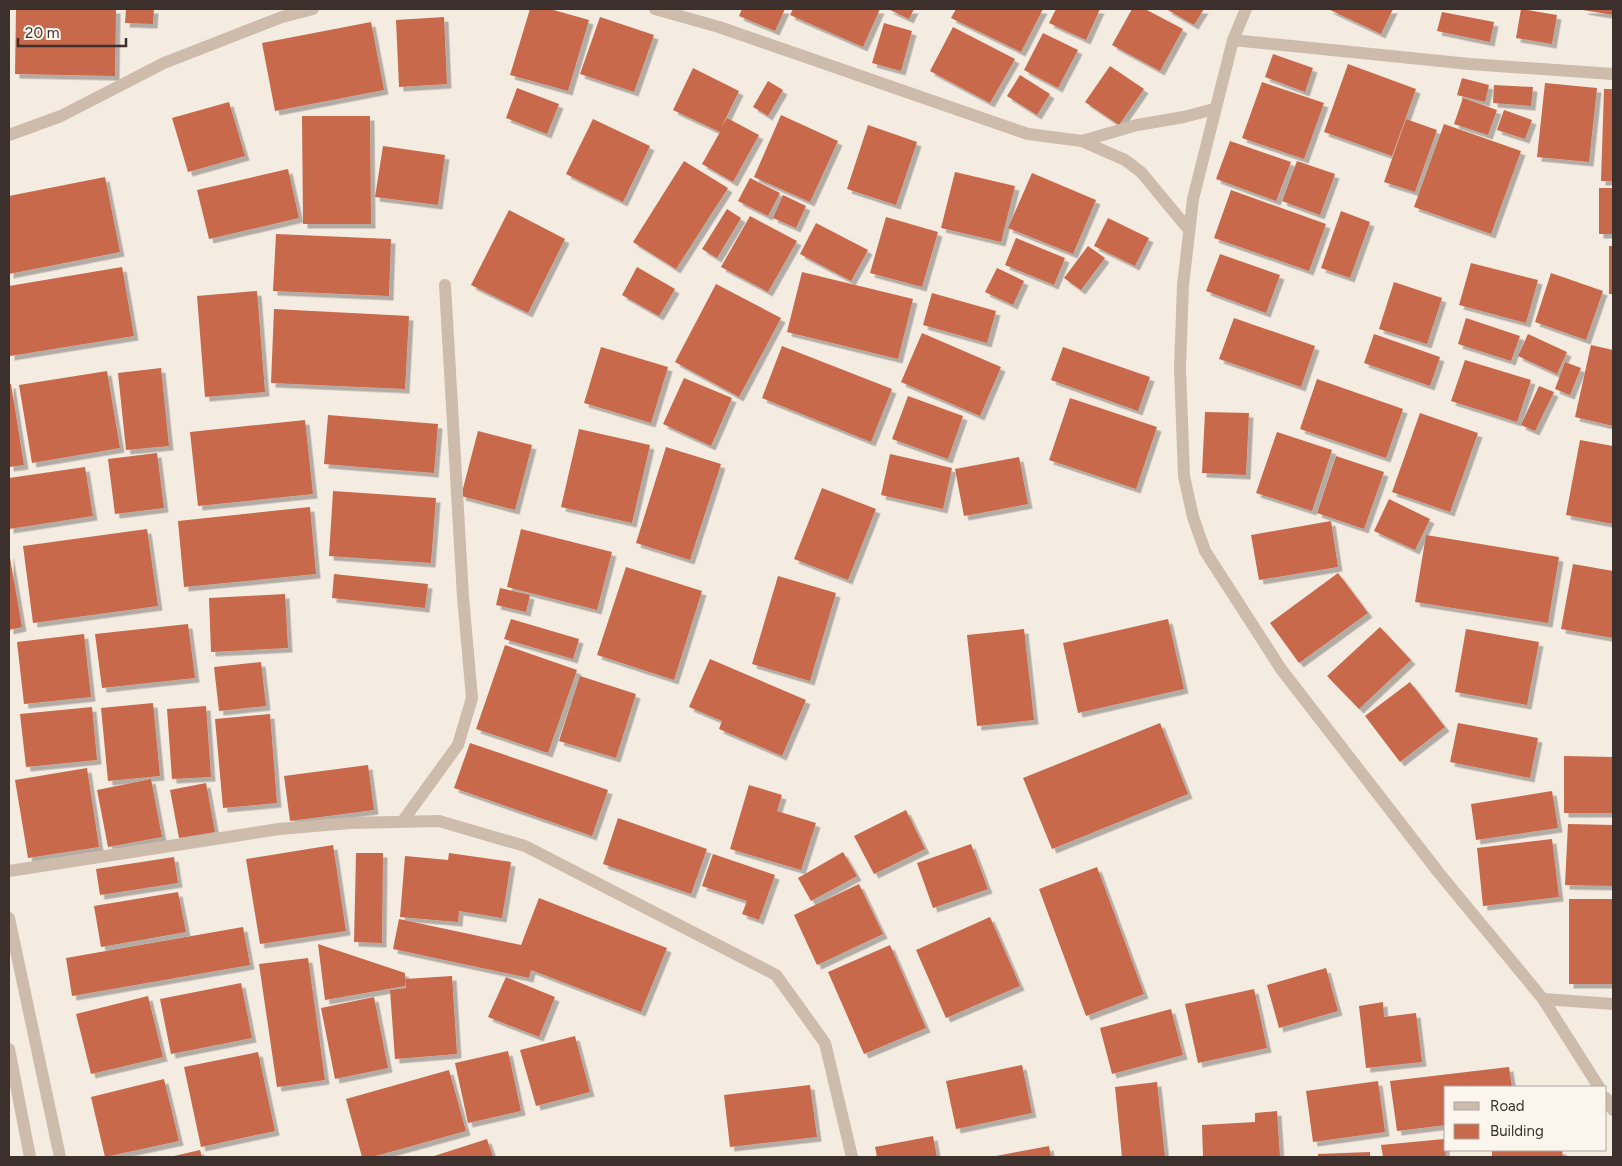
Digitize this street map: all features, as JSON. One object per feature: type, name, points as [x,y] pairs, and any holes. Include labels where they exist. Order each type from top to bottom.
[{"type":"street","points":[[9,135],[61,116],[164,64],[282,17],[313,9]]},
{"type":"street","points":[[655,9],[718,27],[1028,134],[1082,141],[1125,160],[1141,172],[1189,230]]},
{"type":"street","points":[[1246,9],[1233,40],[1214,109],[1193,199],[1183,285],[1180,368],[1184,476],[1193,517],[1205,552],[1280,669],[1439,873],[1543,999],[1598,1086]]},
{"type":"street","points":[[1233,40],[1479,64],[1613,74]]},
{"type":"street","points":[[1082,141],[1137,125],[1184,118],[1214,109]]},
{"type":"street","points":[[402,822],[458,745],[472,698],[463,597],[445,285]]},
{"type":"street","points":[[9,871],[279,829],[350,823],[439,821],[525,846],[776,975],[824,1043],[852,1157]]},
{"type":"street","points":[[9,918],[60,1157]]},
{"type":"street","points":[[1543,999],[1613,1004]]},
{"type":"street","points":[[9,1049],[30,1157]]},
{"type":"building","points":[[16,9],[116,9],[115,76],[15,74]]},
{"type":"building","points":[[126,9],[154,9],[153,24],[125,23]]},
{"type":"building","points":[[530,9],[550,9],[589,20],[568,91],[510,75]]},
{"type":"building","points":[[742,9],[785,9],[775,31],[739,16]]},
{"type":"building","points":[[793,9],[880,9],[863,47],[790,15]]},
{"type":"building","points":[[888,9],[914,9],[909,19]]},
{"type":"building","points":[[956,9],[1043,9],[1021,52],[951,18]]},
{"type":"building","points":[[1056,9],[1100,9],[1086,40],[1049,23]]},
{"type":"building","points":[[1132,9],[1145,9],[1183,29],[1160,71],[1112,45]]},
{"type":"building","points":[[1166,9],[1204,9],[1194,25]]},
{"type":"building","points":[[1328,9],[1393,9],[1381,34]]},
{"type":"building","points":[[1521,9],[1557,15],[1552,44],[1516,38]]},
{"type":"building","points":[[1613,9],[1613,15],[1583,10]]},
{"type":"building","points":[[1442,12],[1494,22],[1490,42],[1437,31]]},
{"type":"building","points":[[444,17],[447,84],[399,87],[396,20]]},
{"type":"building","points":[[600,17],[654,35],[634,92],[580,74]]},
{"type":"building","points":[[371,22],[384,90],[275,111],[262,43]]},
{"type":"building","points":[[884,23],[912,31],[901,71],[872,63]]},
{"type":"building","points":[[953,27],[1015,59],[990,103],[930,71]]},
{"type":"building","points":[[1043,33],[1078,50],[1058,88],[1024,70]]},
{"type":"building","points":[[1273,54],[1313,68],[1305,92],[1265,77]]},
{"type":"building","points":[[1348,64],[1416,89],[1392,156],[1324,132]]},
{"type":"building","points":[[1110,66],[1144,89],[1119,125],[1085,102]]},
{"type":"building","points":[[693,68],[739,91],[721,128],[727,118],[759,135],[733,182],[702,164],[720,132],[673,110]]},
{"type":"building","points":[[1020,75],[1050,94],[1037,115],[1007,96]]},
{"type":"building","points":[[1462,78],[1489,85],[1485,102],[1457,95]]},
{"type":"building","points":[[768,81],[783,90],[768,116],[753,107]]},
{"type":"building","points":[[1262,82],[1324,103],[1304,159],[1242,138]]},
{"type":"building","points":[[1545,83],[1597,88],[1589,162],[1537,157]]},
{"type":"building","points":[[1494,85],[1533,87],[1531,106],[1493,103]]},
{"type":"building","points":[[517,88],[559,104],[547,134],[506,118]]},
{"type":"building","points":[[1604,89],[1613,89],[1613,181],[1601,181]]},
{"type":"building","points":[[1463,98],[1497,110],[1488,135],[1454,124]]},
{"type":"building","points":[[229,102],[245,156],[188,172],[172,118]]},
{"type":"building","points":[[1504,110],[1532,120],[1525,139],[1497,130]]},
{"type":"building","points":[[781,115],[838,141],[810,202],[754,177]]},
{"type":"building","points":[[302,116],[370,116],[371,224],[303,224]]},
{"type":"building","points":[[593,119],[650,146],[623,202],[566,174]]},
{"type":"building","points":[[1406,119],[1437,130],[1415,192],[1384,182]]},
{"type":"building","points":[[1444,124],[1521,151],[1491,234],[1414,207]]},
{"type":"building","points":[[868,125],[917,142],[896,205],[847,189]]},
{"type":"building","points":[[1230,141],[1291,162],[1276,201],[1216,179]]},
{"type":"building","points":[[383,146],[445,155],[438,205],[375,197]]},
{"type":"building","points":[[684,161],[728,188],[676,269],[633,242]]},
{"type":"building","points":[[1297,161],[1335,174],[1320,215],[1282,201]]},
{"type":"building","points":[[288,169],[299,218],[209,239],[197,190]]},
{"type":"building","points":[[955,172],[1015,186],[1001,242],[941,228]]},
{"type":"building","points":[[1032,173],[1096,200],[1073,254],[1008,228]]},
{"type":"building","points":[[105,177],[120,252],[9,274],[9,196]]},
{"type":"building","points":[[750,178],[780,193],[768,216],[738,201]]},
{"type":"building","points":[[1599,188],[1613,188],[1613,234],[1599,234]]},
{"type":"building","points":[[1231,190],[1326,224],[1309,271],[1214,238]]},
{"type":"building","points":[[783,195],[806,206],[796,228],[773,218]]},
{"type":"building","points":[[727,209],[741,218],[717,258],[702,249]]},
{"type":"building","points":[[509,210],[565,239],[528,313],[471,285]]},
{"type":"building","points":[[1341,211],[1370,222],[1350,278],[1321,268]]},
{"type":"building","points":[[750,216],[797,241],[768,292],[721,267]]},
{"type":"building","points":[[886,217],[938,232],[922,287],[870,273]]},
{"type":"building","points":[[1108,218],[1149,238],[1135,266],[1094,246]]},
{"type":"building","points":[[816,223],[868,250],[851,281],[800,254]]},
{"type":"building","points":[[276,234],[391,239],[389,296],[273,291]]},
{"type":"building","points":[[1016,238],[1065,258],[1054,285],[1005,265]]},
{"type":"building","points":[[1088,246],[1105,258],[1081,290],[1064,278]]},
{"type":"building","points":[[1609,246],[1613,246],[1613,294],[1609,294]]},
{"type":"building","points":[[1220,254],[1280,275],[1266,313],[1206,291]]},
{"type":"building","points":[[1471,263],[1538,280],[1526,323],[1459,305]]},
{"type":"building","points":[[122,267],[134,336],[10,356],[9,286]]},
{"type":"building","points":[[637,267],[675,289],[659,316],[622,295]]},
{"type":"building","points":[[997,268],[1024,281],[1013,305],[985,292]]},
{"type":"building","points":[[802,272],[913,299],[898,359],[787,332]]},
{"type":"building","points":[[1551,273],[1603,291],[1586,340],[1535,322]]},
{"type":"building","points":[[1394,282],[1442,298],[1427,344],[1379,329]]},
{"type":"building","points":[[716,284],[781,318],[739,397],[675,362]]},
{"type":"building","points":[[257,291],[265,392],[205,397],[197,296]]},
{"type":"building","points":[[932,293],[996,311],[987,343],[923,325]]},
{"type":"building","points":[[274,309],[409,316],[405,389],[271,383]]},
{"type":"building","points":[[1234,318],[1315,346],[1301,387],[1219,359]]},
{"type":"building","points":[[1466,318],[1520,336],[1511,361],[1458,344]]},
{"type":"building","points":[[922,333],[1001,367],[980,416],[901,382]]},
{"type":"building","points":[[1374,334],[1440,357],[1430,386],[1364,363]]},
{"type":"building","points":[[1528,334],[1567,352],[1557,374],[1518,356]]},
{"type":"building","points":[[1591,345],[1613,350],[1613,426],[1575,417]]},
{"type":"building","points":[[782,346],[892,389],[871,442],[762,398]]},
{"type":"building","points":[[601,347],[668,367],[651,423],[584,403]]},
{"type":"building","points":[[1063,347],[1150,377],[1138,411],[1051,380]]},
{"type":"building","points":[[1465,360],[1531,380],[1517,422],[1451,401]]},
{"type":"building","points":[[1565,362],[1581,368],[1570,395],[1555,389]]},
{"type":"building","points":[[161,368],[169,446],[126,450],[118,373]]},
{"type":"building","points":[[107,371],[120,448],[32,463],[19,385]]},
{"type":"building","points":[[684,378],[732,398],[711,446],[663,424]]},
{"type":"building","points":[[1317,379],[1403,409],[1386,458],[1300,429]]},
{"type":"building","points":[[9,384],[11,384],[24,465],[9,467]]},
{"type":"building","points":[[1539,386],[1554,392],[1535,431],[1521,425]]},
{"type":"building","points":[[908,396],[963,416],[948,459],[892,439]]},
{"type":"building","points":[[1070,398],[1157,427],[1136,489],[1049,460]]},
{"type":"building","points":[[1205,412],[1249,413],[1246,475],[1202,473]]},
{"type":"building","points":[[1420,413],[1478,433],[1450,512],[1392,492]]},
{"type":"building","points":[[328,415],[438,424],[434,473],[324,464]]},
{"type":"building","points":[[305,420],[313,494],[198,506],[190,432]]},
{"type":"building","points":[[579,429],[650,445],[632,523],[561,507]]},
{"type":"building","points":[[478,431],[532,445],[515,510],[461,496]]},
{"type":"building","points":[[1277,432],[1332,450],[1312,511],[1256,493]]},
{"type":"building","points":[[1580,440],[1613,446],[1613,524],[1566,515]]},
{"type":"building","points":[[666,447],[721,464],[690,560],[636,543]]},
{"type":"building","points":[[157,453],[164,508],[115,514],[108,459]]},
{"type":"building","points":[[890,454],[952,468],[943,509],[881,495]]},
{"type":"building","points":[[1336,456],[1384,472],[1364,529],[1317,513]]},
{"type":"building","points":[[1019,457],[1028,504],[964,516],[955,469]]},
{"type":"building","points":[[85,467],[93,516],[9,529],[9,478]]},
{"type":"building","points":[[822,488],[876,509],[848,580],[794,559]]},
{"type":"building","points":[[333,491],[436,498],[431,563],[329,556]]},
{"type":"building","points":[[1389,499],[1430,519],[1415,550],[1374,531]]},
{"type":"building","points":[[310,507],[316,574],[184,587],[178,521]]},
{"type":"building","points":[[1331,521],[1338,567],[1259,580],[1251,535]]},
{"type":"building","points":[[147,529],[158,606],[33,623],[23,546]]},
{"type":"building","points":[[521,529],[612,552],[597,610],[507,587]]},
{"type":"building","points":[[1426,535],[1559,557],[1548,623],[1415,602]]},
{"type":"building","points":[[9,552],[22,627],[9,630]]},
{"type":"building","points":[[1573,564],[1613,571],[1613,638],[1561,629]]},
{"type":"building","points":[[626,567],[702,591],[674,680],[597,655]]},
{"type":"building","points":[[1338,573],[1368,613],[1299,663],[1270,623]]},
{"type":"building","points":[[334,574],[428,584],[425,608],[332,598]]},
{"type":"building","points":[[778,576],[836,593],[810,681],[752,664]]},
{"type":"building","points":[[500,588],[530,595],[526,612],[496,605]]},
{"type":"building","points":[[285,594],[288,648],[211,652],[209,598]]},
{"type":"building","points":[[511,619],[579,639],[573,659],[504,639]]},
{"type":"building","points":[[1168,619],[1184,689],[1078,713],[1063,643]]},
{"type":"building","points":[[188,624],[195,678],[102,688],[95,634]]},
{"type":"building","points":[[1380,627],[1411,660],[1359,709],[1327,676]]},
{"type":"building","points":[[1024,629],[1034,720],[977,726],[967,635]]},
{"type":"building","points":[[1466,629],[1539,642],[1527,705],[1455,692]]},
{"type":"building","points":[[84,634],[91,697],[24,704],[17,642]]},
{"type":"building","points":[[505,645],[577,670],[548,753],[476,729]]},
{"type":"building","points":[[710,659],[806,700],[782,756],[719,729],[722,721],[689,707]]},
{"type":"building","points":[[261,662],[266,706],[219,711],[214,667]]},
{"type":"building","points":[[580,676],[636,694],[616,758],[559,741]]},
{"type":"building","points":[[1410,682],[1445,727],[1400,762],[1365,716]]},
{"type":"building","points":[[153,703],[160,776],[108,781],[101,708]]},
{"type":"building","points":[[206,706],[211,777],[172,779],[167,709]]},
{"type":"building","points":[[92,707],[97,760],[26,767],[20,714]]},
{"type":"building","points":[[270,714],[277,803],[223,808],[215,719]]},
{"type":"building","points":[[1160,723],[1188,794],[1052,849],[1023,778]]},
{"type":"building","points":[[1458,723],[1538,738],[1530,778],[1450,762]]},
{"type":"building","points":[[470,743],[608,790],[592,836],[454,788]]},
{"type":"building","points":[[1564,756],[1613,757],[1613,813],[1564,813]]},
{"type":"building","points":[[368,765],[374,810],[290,821],[284,776]]},
{"type":"building","points":[[87,768],[99,847],[28,858],[15,780]]},
{"type":"building","points":[[151,779],[162,837],[108,847],[97,790]]},
{"type":"building","points":[[206,783],[215,832],[179,838],[170,790]]},
{"type":"building","points":[[749,785],[782,795],[777,811],[816,823],[801,870],[730,849]]},
{"type":"building","points":[[1552,791],[1558,828],[1476,840],[1471,804]]},
{"type":"building","points":[[906,810],[925,849],[874,874],[854,836]]},
{"type":"building","points":[[618,818],[707,849],[691,894],[603,864]]},
{"type":"building","points":[[1568,824],[1613,825],[1613,886],[1565,885]]},
{"type":"building","points":[[1552,839],[1559,897],[1483,906],[1477,848]]},
{"type":"building","points":[[971,844],[988,889],[933,908],[917,863]]},
{"type":"building","points":[[333,845],[346,931],[260,944],[246,859]]},
{"type":"building","points":[[843,852],[857,876],[811,901],[798,878]]},
{"type":"building","points":[[356,853],[383,853],[382,943],[354,942]]},
{"type":"building","points":[[449,853],[511,862],[502,918],[459,911],[458,922],[400,917],[405,856],[448,860]]},
{"type":"building","points":[[713,854],[775,875],[759,920],[742,914],[747,901],[702,886]]},
{"type":"building","points":[[174,857],[178,883],[100,895],[96,869]]},
{"type":"building","points":[[1097,867],[1144,994],[1086,1016],[1039,889]]},
{"type":"building","points":[[859,884],[883,934],[817,965],[794,915]]},
{"type":"building","points":[[178,892],[186,932],[101,947],[94,906]]},
{"type":"building","points":[[539,898],[667,948],[641,1012],[531,970],[529,978],[393,949],[399,919],[521,945]]},
{"type":"building","points":[[1569,899],[1613,899],[1613,984],[1569,984]]},
{"type":"building","points":[[990,917],[1020,986],[946,1018],[916,950]]},
{"type":"building","points":[[243,927],[250,965],[72,996],[66,958]]},
{"type":"building","points":[[318,944],[405,973],[405,986],[325,1000]]},
{"type":"building","points":[[890,945],[926,1028],[864,1054],[828,972]]},
{"type":"building","points":[[308,958],[325,1080],[277,1087],[259,964]]},
{"type":"building","points":[[1326,968],[1338,1011],[1279,1028],[1267,985]]},
{"type":"building","points":[[452,976],[457,1054],[395,1059],[390,990],[406,988],[405,979]]},
{"type":"building","points":[[506,977],[555,997],[539,1037],[488,1017]]},
{"type":"building","points":[[241,983],[252,1038],[171,1054],[160,999]]},
{"type":"building","points":[[1254,989],[1267,1048],[1198,1063],[1185,1004]]},
{"type":"building","points":[[148,996],[163,1057],[91,1074],[76,1014]]},
{"type":"building","points":[[374,997],[388,1068],[335,1079],[321,1008]]},
{"type":"building","points":[[1383,1002],[1384,1017],[1416,1013],[1422,1062],[1366,1068],[1359,1006]]},
{"type":"building","points":[[1171,1009],[1183,1055],[1112,1074],[1100,1028]]},
{"type":"building","points":[[575,1036],[590,1092],[536,1106],[520,1050]]},
{"type":"building","points":[[508,1051],[521,1111],[468,1123],[455,1063]]},
{"type":"building","points":[[258,1052],[275,1131],[201,1147],[184,1067]]},
{"type":"building","points":[[1022,1065],[1032,1113],[956,1129],[946,1081]]},
{"type":"building","points":[[1509,1067],[1512,1086],[1444,1086],[1444,1125],[1397,1131],[1390,1081]]},
{"type":"building","points":[[449,1070],[466,1131],[372,1157],[362,1157],[346,1099]]},
{"type":"building","points":[[164,1079],[179,1141],[105,1157],[91,1097]]},
{"type":"building","points":[[1378,1081],[1385,1132],[1313,1142],[1306,1091]]},
{"type":"building","points":[[1157,1082],[1165,1157],[1122,1157],[1115,1087]]},
{"type":"building","points":[[810,1085],[817,1137],[730,1147],[724,1095]]},
{"type":"building","points":[[1277,1111],[1280,1157],[1203,1157],[1202,1125],[1255,1122],[1255,1113]]},
{"type":"building","points":[[933,1136],[937,1157],[877,1157],[875,1147]]},
{"type":"building","points":[[487,1139],[493,1157],[431,1157]]},
{"type":"building","points":[[1444,1139],[1446,1157],[1383,1157],[1381,1145]]},
{"type":"building","points":[[1049,1146],[1051,1157],[996,1157],[996,1156]]},
{"type":"building","points":[[200,1150],[202,1157],[174,1157],[174,1156]]},
{"type":"building","points":[[1492,1151],[1562,1151],[1563,1157],[1492,1157]]},
{"type":"building","points":[[1370,1152],[1370,1157],[1318,1157],[1318,1154]]}]
